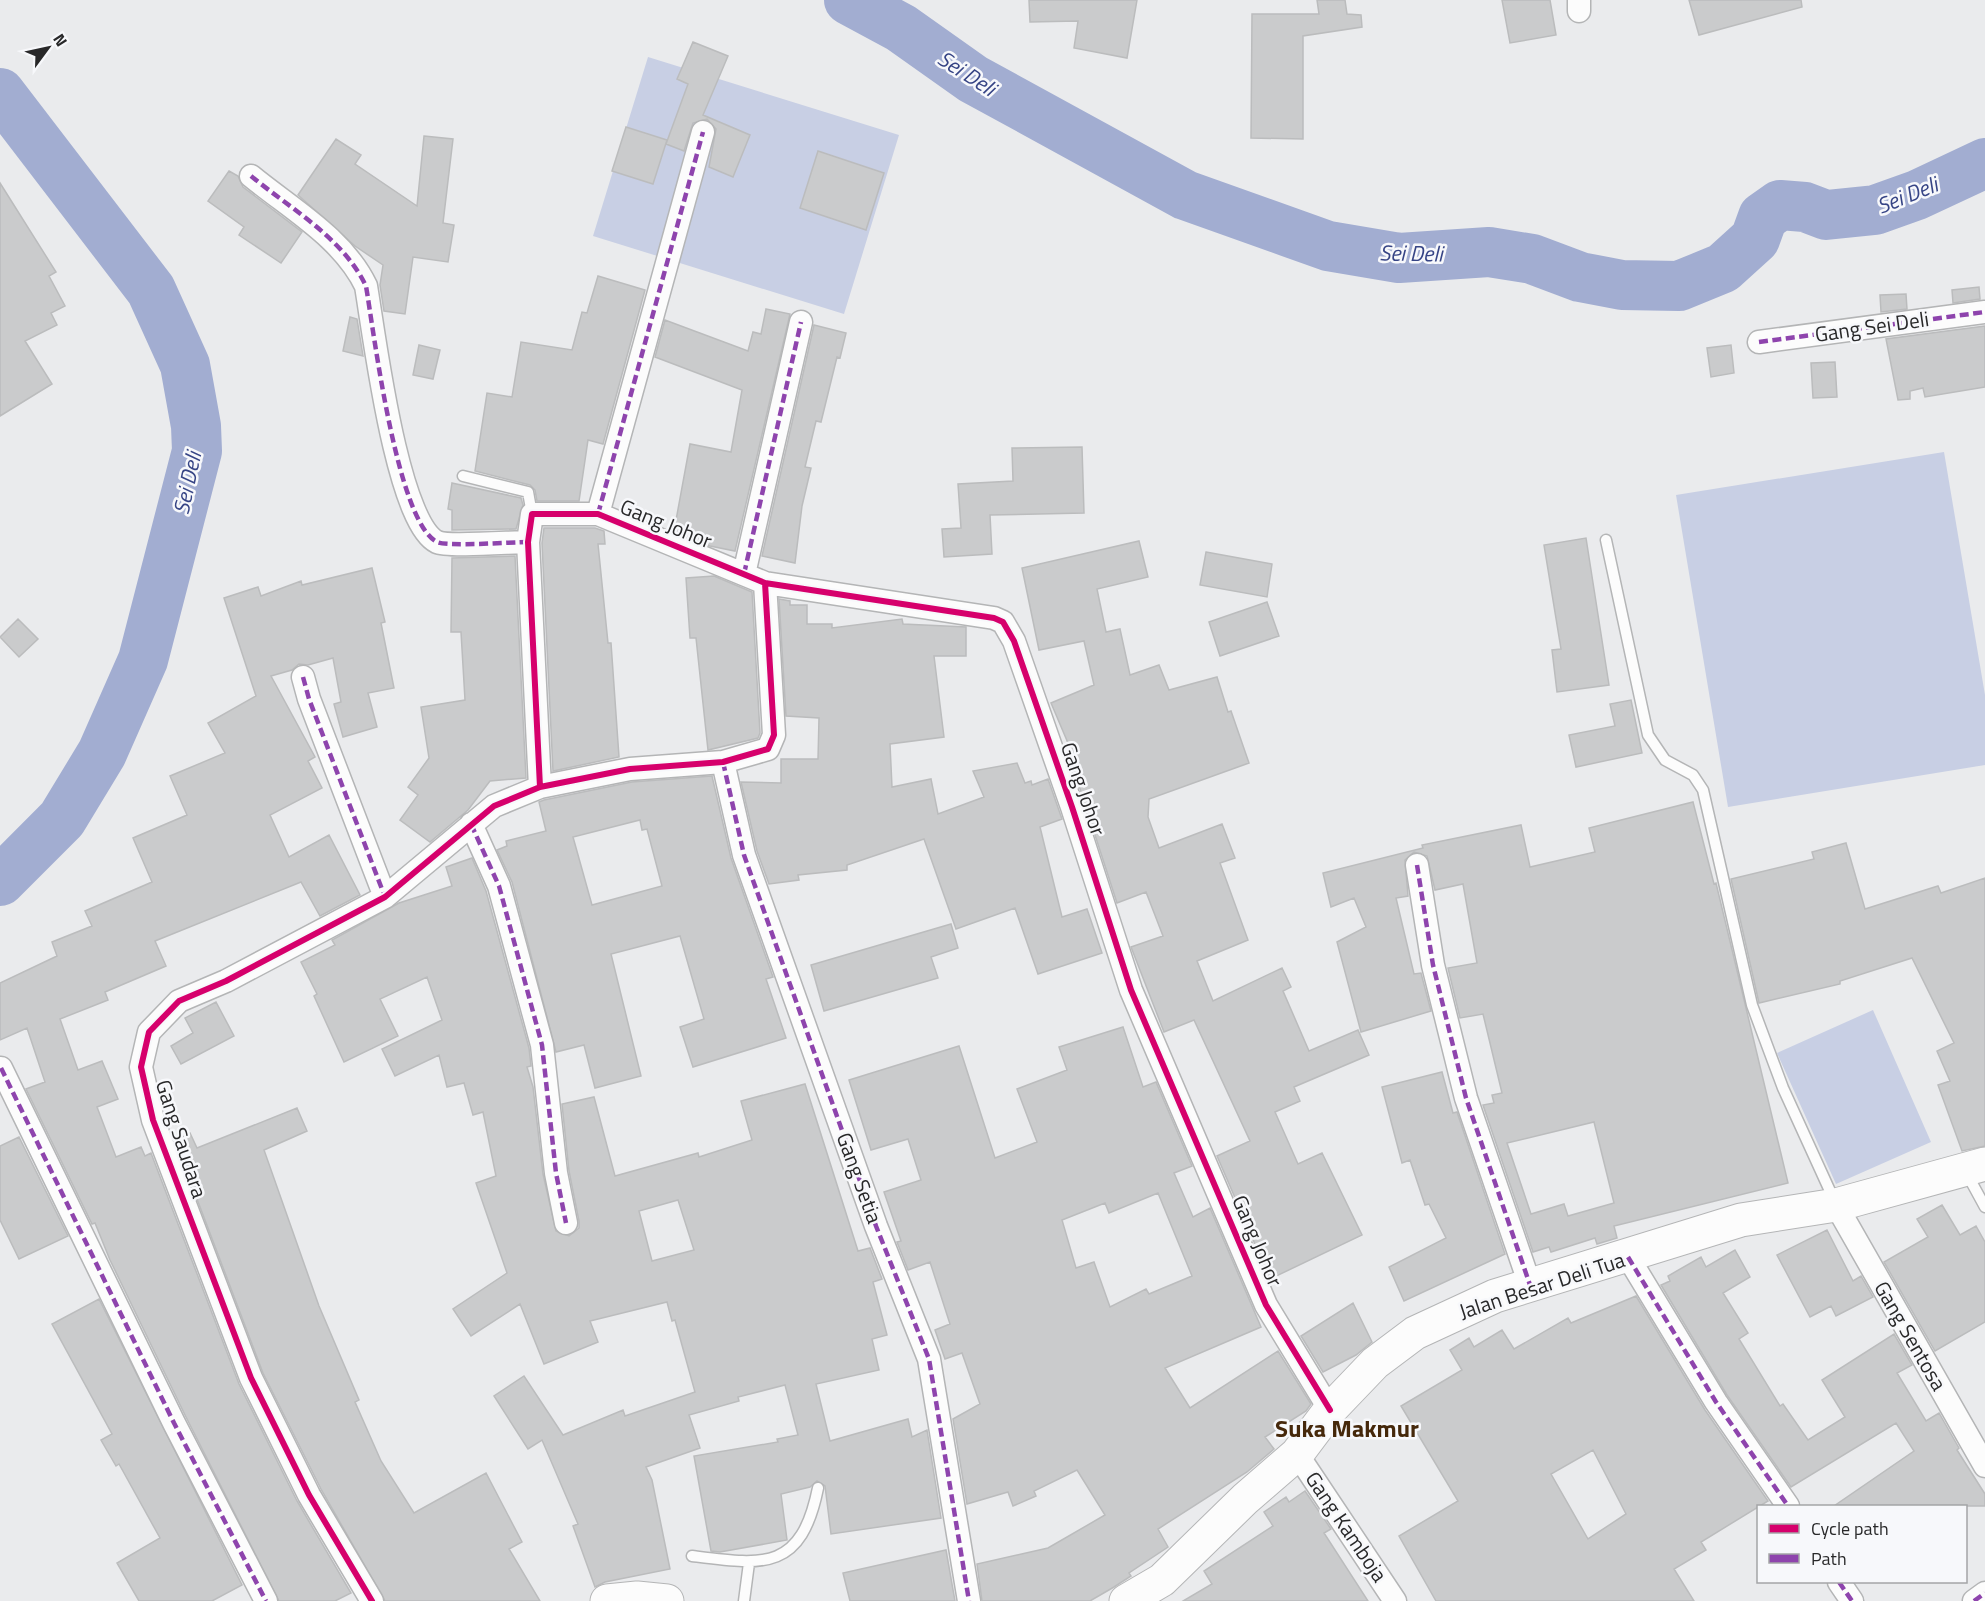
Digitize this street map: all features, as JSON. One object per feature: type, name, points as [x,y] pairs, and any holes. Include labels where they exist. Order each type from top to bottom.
[{"type":"main road","name":"Jalan Besar Deli Tua","points":[[1126,1601],[1162,1580],[1297,1454],[1330,1410],[1375,1363],[1414,1334],[1495,1296],[1628,1257],[1741,1220],[1836,1205],[1975,1166]]},
{"type":"main road","points":[[608,1601],[637,1598],[668,1601]]},
{"type":"street","points":[[598,514],[703,132]]},
{"type":"street","points":[[250,176],[322,232],[360,273],[366,286],[393,440],[415,512],[427,533],[443,544],[528,542]]},
{"type":"street","name":"Gang Sei Deli","points":[[1759,342],[1985,312]]},
{"type":"street","points":[[744,574],[801,322]]},
{"type":"street","points":[[532,514],[528,542],[540,787]]},
{"type":"street","name":"Gang Johor","points":[[532,514],[598,514],[765,583],[994,618],[1003,622],[1009,630],[1072,807],[1131,990],[1266,1305],[1330,1410]]},
{"type":"street","name":"Gang Saudara","points":[[372,1601],[309,1495],[251,1378],[153,1120],[141,1067],[149,1032],[179,1001],[226,981],[385,897],[494,806],[540,787],[630,769],[723,762],[768,749],[774,735],[765,583]]},
{"type":"street","points":[[303,677],[309,699],[385,897]]},
{"type":"street","name":"Gang Setia","points":[[723,762],[744,855],[876,1226],[929,1359],[969,1601]]},
{"type":"street","points":[[471,824],[499,886],[542,1045],[556,1173],[566,1223]]},
{"type":"street","points":[[1417,865],[1433,965],[1466,1098],[1530,1285]]},
{"type":"street","points":[[1,1068],[174,1423],[266,1601]]},
{"type":"street","name":"Gang Sentosa","points":[[1836,1205],[1984,1461]]},
{"type":"street","points":[[1628,1257],[1716,1402],[1787,1505]]},
{"type":"street","name":"Gang Kamboja","points":[[1297,1454],[1395,1601]]},
{"type":"street","points":[[1840,1583],[1852,1601]]},
{"type":"street","points":[[1974,1601],[1985,1593]]},
{"type":"lane","points":[[463,476],[528,492],[532,514]]},
{"type":"lane","points":[[1606,540],[1648,735],[1665,760],[1693,774],[1703,790],[1752,1005],[1784,1088],[1836,1205]]},
{"type":"lane","points":[[1975,1166],[1985,1207]]},
{"type":"lane","points":[[692,1556],[749,1563],[769,1561],[782,1555],[807,1529],[818,1488]]},
{"type":"lane","points":[[744,1601],[749,1563]]},
{"type":"shaded area","points":[[648,57],[899,135],[844,314],[593,236]]},
{"type":"shaded area","points":[[1944,452],[1985,695],[1985,765],[1728,807],[1676,495]]},
{"type":"shaded area","points":[[1873,1010],[1931,1142],[1836,1184],[1777,1053]]},
{"type":"building","points":[[1029,0],[1137,0],[1127,58],[1074,48],[1078,21],[1030,22]]},
{"type":"building","points":[[1317,0],[1345,0],[1347,14],[1361,15],[1362,27],[1303,36],[1303,139],[1251,138],[1252,14],[1319,14]]},
{"type":"building","points":[[1502,0],[1550,0],[1556,35],[1510,43]]},
{"type":"building","points":[[1689,0],[1801,0],[1802,7],[1699,35]]},
{"type":"building","points":[[693,42],[728,56],[703,115],[750,135],[733,177],[709,167],[716,129],[707,119],[693,123],[684,151],[666,144],[688,84],[677,79]]},
{"type":"building","points":[[626,127],[667,140],[653,184],[612,171]]},
{"type":"building","points":[[424,136],[453,139],[443,223],[454,225],[448,262],[413,257],[405,314],[384,311],[380,285],[383,265],[355,246],[298,195],[336,139],[361,155],[355,164],[417,206]]},
{"type":"building","points":[[818,151],[884,173],[866,230],[800,208]]},
{"type":"building","points":[[229,171],[238,176],[243,187],[302,232],[281,263],[239,235],[244,227],[208,201]]},
{"type":"building","points":[[0,183],[56,272],[49,276],[65,306],[51,313],[57,325],[25,341],[52,384],[0,416]]},
{"type":"building","points":[[598,276],[645,290],[603,444],[588,440],[579,501],[537,501],[535,490],[530,485],[475,471],[487,393],[512,397],[521,342],[572,350],[582,312],[587,313]]},
{"type":"building","points":[[1979,287],[1980,299],[1953,303],[1952,290]]},
{"type":"building","points":[[1906,294],[1907,309],[1881,312],[1880,295]]},
{"type":"building","points":[[766,309],[790,314],[735,551],[710,546],[674,531],[690,444],[731,452],[742,390],[655,357],[665,320],[748,351],[753,332],[761,334]]},
{"type":"building","points":[[350,317],[357,319],[363,356],[343,351]]},
{"type":"building","points":[[814,325],[846,333],[840,358],[837,357],[821,422],[816,421],[805,467],[811,468],[802,506],[795,563],[762,556]]},
{"type":"building","points":[[1985,326],[1985,387],[1925,397],[1923,388],[1910,391],[1910,399],[1898,400],[1886,339]]},
{"type":"building","points":[[419,345],[440,350],[433,379],[413,375]]},
{"type":"building","points":[[1731,345],[1734,373],[1711,377],[1707,348]]},
{"type":"building","points":[[1835,362],[1837,397],[1813,398],[1811,363]]},
{"type":"building","points":[[1082,447],[1084,513],[990,515],[992,554],[944,557],[942,529],[961,528],[958,484],[1013,481],[1012,448]]},
{"type":"building","points":[[452,483],[521,498],[523,505],[516,529],[452,530],[452,510],[448,509]]},
{"type":"building","points":[[544,528],[595,528],[604,531],[605,544],[598,544],[608,643],[611,643],[619,757],[553,771],[542,543]]},
{"type":"building","points":[[1586,538],[1609,685],[1557,692],[1552,650],[1561,649],[1544,545]]},
{"type":"building","points":[[1139,541],[1148,577],[1097,589],[1106,632],[1120,629],[1130,675],[1159,665],[1169,690],[1217,677],[1228,712],[1231,711],[1249,763],[1149,799],[1148,817],[1159,848],[1222,824],[1235,858],[1220,863],[1248,940],[1197,961],[1213,1001],[1282,968],[1291,987],[1283,991],[1309,1051],[1358,1030],[1369,1055],[1294,1087],[1300,1101],[1275,1112],[1298,1164],[1322,1153],[1362,1235],[1270,1279],[1217,1156],[1250,1141],[1194,1020],[1164,1032],[1131,947],[1163,936],[1146,892],[1117,903],[1074,770],[1079,769],[1051,703],[1094,685],[1084,641],[1039,650],[1022,568]]},
{"type":"building","points":[[1206,552],[1272,564],[1267,597],[1200,585]]},
{"type":"building","points":[[515,556],[526,778],[490,781],[468,810],[430,842],[400,820],[418,795],[408,787],[429,758],[421,707],[465,700],[461,632],[451,632],[452,558]]},
{"type":"building","points":[[372,568],[385,622],[381,623],[394,688],[368,693],[377,727],[343,737],[334,704],[341,702],[333,658],[308,665],[299,664],[292,670],[271,676],[315,757],[308,761],[322,788],[270,815],[289,857],[329,835],[360,895],[320,916],[301,882],[155,941],[166,966],[105,992],[108,1000],[60,1019],[78,1070],[102,1061],[118,1099],[97,1107],[116,1157],[141,1147],[145,1156],[151,1153],[239,1384],[297,1501],[351,1593],[335,1601],[279,1601],[186,1417],[110,1260],[95,1223],[92,1224],[26,1089],[45,1082],[27,1028],[0,1040],[0,983],[57,956],[52,942],[92,926],[85,911],[152,882],[133,838],[187,815],[170,776],[225,753],[208,723],[256,696],[224,598],[258,587],[261,596],[301,581],[302,585]]},
{"type":"building","points":[[714,576],[752,592],[760,733],[758,738],[708,750],[696,638],[690,638],[686,578]]},
{"type":"building","points":[[779,599],[790,601],[790,605],[807,605],[807,624],[832,624],[832,628],[902,619],[903,624],[966,627],[966,656],[934,656],[944,737],[890,744],[892,787],[931,779],[938,814],[984,797],[973,771],[1017,763],[1025,783],[1031,781],[1032,785],[1048,779],[1062,819],[1040,827],[1062,917],[1087,909],[1102,953],[1038,974],[1015,908],[956,929],[924,839],[847,865],[847,870],[798,875],[799,880],[769,884],[757,851],[741,782],[781,783],[781,759],[818,759],[819,718],[786,716]]},
{"type":"building","points":[[1267,602],[1279,636],[1220,656],[1209,622]]},
{"type":"building","points":[[18,619],[38,639],[19,657],[0,637]]},
{"type":"building","points":[[1631,700],[1642,753],[1576,767],[1569,735],[1615,726],[1610,704]]},
{"type":"building","points":[[712,776],[731,858],[773,977],[766,979],[786,1038],[693,1067],[680,1027],[704,1019],[680,936],[611,954],[641,1076],[595,1088],[584,1045],[556,1052],[512,882],[497,850],[507,846],[506,841],[546,831],[539,802],[632,782]],"holes":[[[640,820],[642,830],[647,829],[662,886],[592,905],[573,837]]]},
{"type":"building","points":[[1693,802],[1714,884],[1716,883],[1788,1183],[1614,1226],[1617,1238],[1597,1244],[1595,1238],[1551,1252],[1549,1247],[1533,1252],[1483,1105],[1494,1103],[1492,1095],[1502,1093],[1483,1014],[1460,1018],[1448,968],[1477,963],[1463,884],[1435,890],[1427,856],[1414,852],[1405,860],[1408,896],[1396,898],[1414,974],[1421,973],[1431,1011],[1361,1032],[1337,942],[1366,927],[1354,898],[1331,907],[1323,873],[1423,848],[1422,845],[1521,825],[1530,867],[1595,852],[1589,828]],"holes":[[[1594,1122],[1614,1203],[1568,1216],[1564,1204],[1531,1214],[1507,1143]]]},
{"type":"building","points":[[1846,843],[1865,909],[1938,886],[1941,893],[1985,878],[1985,1146],[1962,1151],[1938,1085],[1950,1081],[1937,1051],[1954,1043],[1912,958],[1840,981],[1840,984],[1759,1003],[1731,879],[1814,859],[1812,852]]},
{"type":"building","points":[[472,858],[486,891],[529,1048],[531,1066],[527,1067],[533,1087],[543,1174],[556,1231],[569,1236],[579,1228],[569,1171],[562,1104],[594,1097],[615,1176],[698,1153],[699,1157],[752,1140],[741,1101],[805,1084],[858,1251],[870,1248],[882,1279],[873,1282],[887,1335],[872,1339],[879,1370],[816,1384],[830,1441],[908,1419],[912,1437],[927,1430],[941,1518],[831,1534],[825,1486],[817,1481],[810,1487],[781,1494],[787,1540],[720,1552],[711,1551],[694,1456],[778,1442],[777,1439],[798,1435],[785,1385],[738,1397],[739,1401],[689,1415],[700,1448],[646,1467],[652,1480],[670,1569],[605,1582],[595,1587],[573,1526],[578,1524],[542,1440],[528,1449],[494,1396],[524,1376],[563,1435],[623,1410],[625,1416],[695,1392],[675,1320],[672,1321],[667,1302],[590,1321],[598,1342],[544,1364],[520,1304],[471,1336],[453,1309],[507,1273],[476,1183],[496,1176],[483,1112],[473,1115],[464,1083],[447,1087],[439,1055],[395,1076],[382,1049],[442,1020],[427,977],[380,999],[398,1036],[344,1062],[314,996],[317,994],[301,962],[335,945],[332,940],[399,903],[452,886],[446,867]],"holes":[[[678,1200],[694,1250],[652,1261],[639,1211]]]},
{"type":"building","points":[[951,924],[958,948],[931,957],[938,978],[824,1011],[811,965]]},
{"type":"building","points":[[216,1002],[234,1036],[181,1064],[171,1046],[193,1033],[185,1018]]},
{"type":"building","points":[[1123,1027],[1143,1087],[1156,1082],[1192,1166],[1174,1173],[1193,1217],[1210,1208],[1261,1327],[1165,1368],[1190,1408],[1278,1351],[1311,1404],[1306,1411],[1265,1437],[1274,1449],[1247,1472],[1158,1529],[1168,1547],[1129,1573],[1131,1576],[1114,1587],[1090,1601],[982,1601],[977,1564],[1048,1548],[1105,1515],[1077,1470],[1034,1491],[1036,1496],[1013,1506],[1008,1492],[967,1504],[953,1419],[980,1404],[962,1353],[945,1359],[935,1330],[950,1324],[930,1262],[908,1270],[897,1242],[901,1241],[884,1192],[921,1180],[908,1139],[871,1150],[849,1080],[959,1046],[995,1158],[1037,1142],[1017,1089],[1067,1070],[1059,1047]],"holes":[[[1158,1193],[1192,1276],[1149,1294],[1146,1289],[1110,1307],[1094,1262],[1076,1268],[1062,1220],[1105,1203],[1109,1213]]]},
{"type":"building","points":[[1442,1072],[1453,1113],[1457,1112],[1505,1254],[1404,1301],[1389,1267],[1446,1238],[1429,1204],[1425,1205],[1410,1160],[1402,1163],[1382,1087]]},
{"type":"building","points":[[297,1108],[307,1131],[264,1150],[319,1306],[359,1400],[355,1402],[381,1461],[414,1513],[486,1473],[522,1542],[509,1549],[540,1601],[385,1601],[321,1489],[263,1373],[175,1141],[190,1133],[197,1148]]},
{"type":"building","points":[[19,1137],[68,1236],[19,1259],[0,1220],[0,1146]]},
{"type":"building","points":[[1942,1205],[1960,1235],[1976,1226],[1985,1242],[1985,1322],[1935,1351],[1884,1262],[1928,1237],[1917,1219]]},
{"type":"building","points":[[1827,1230],[1853,1281],[1861,1276],[1873,1297],[1836,1316],[1831,1306],[1810,1317],[1777,1255]]},
{"type":"building","points":[[1735,1250],[1750,1277],[1723,1293],[1748,1333],[1739,1339],[1780,1406],[1783,1404],[1808,1440],[1845,1417],[1822,1380],[1894,1334],[1912,1365],[1897,1373],[1926,1421],[1939,1413],[1959,1448],[1957,1450],[1985,1494],[1985,1506],[1835,1505],[1914,1451],[1896,1423],[1791,1487],[1727,1395],[1661,1285],[1670,1281],[1668,1276],[1701,1257],[1706,1267]]},
{"type":"building","points":[[1636,1296],[1705,1410],[1768,1501],[1757,1505],[1757,1508],[1701,1542],[1706,1550],[1674,1569],[1694,1601],[1436,1601],[1399,1536],[1458,1501],[1401,1406],[1462,1370],[1450,1350],[1469,1338],[1474,1347],[1502,1330],[1514,1349],[1568,1318],[1571,1323]],"holes":[[[1593,1450],[1626,1514],[1588,1539],[1551,1474]]]},
{"type":"building","points":[[99,1299],[242,1585],[212,1601],[139,1601],[117,1563],[160,1538],[119,1464],[116,1466],[101,1440],[112,1434],[52,1324]]},
{"type":"building","points":[[1353,1303],[1372,1342],[1356,1355],[1323,1372],[1301,1336]]},
{"type":"building","points":[[1305,1491],[1331,1529],[1324,1533],[1368,1601],[1183,1601],[1212,1584],[1204,1571],[1273,1526],[1264,1512],[1286,1497],[1289,1502]]},
{"type":"building","points":[[946,1550],[955,1601],[850,1601],[843,1573]]},
{"type":"waterway","name":"Sei Deli","points":[[849,0],[901,28],[973,79],[1185,195],[1328,246],[1399,258],[1489,252],[1532,259],[1580,277],[1622,285],[1679,286],[1723,268],[1755,239],[1763,217],[1780,205],[1805,207],[1826,215],[1875,210],[1917,195],[1985,163]]},
{"type":"waterway","name":"Sei Deli","points":[[0,93],[151,290],[185,365],[196,426],[197,451],[143,660],[102,753],[62,819],[0,881]]},
{"type":"marked path","points":[[598,514],[703,132]]},
{"type":"marked path","points":[[251,176],[330,239],[344,253],[366,286],[381,382],[399,465],[410,500],[423,527],[437,542],[443,543],[528,542]]},
{"type":"marked path","points":[[1759,342],[1985,312]]},
{"type":"marked path","points":[[744,574],[801,322]]},
{"type":"marked path","points":[[303,677],[309,699],[385,897]]},
{"type":"marked path","points":[[723,762],[744,855],[876,1226],[929,1359],[969,1601]]},
{"type":"marked path","points":[[471,824],[499,886],[542,1045],[556,1173],[566,1223]]},
{"type":"marked path","points":[[1417,865],[1433,965],[1466,1098],[1530,1285]]},
{"type":"marked path","points":[[1,1068],[174,1423],[266,1601]]},
{"type":"marked path","points":[[1628,1257],[1716,1402],[1787,1505]]},
{"type":"marked path","points":[[1840,1583],[1852,1601]]},
{"type":"marked path","points":[[1974,1601],[1985,1593]]},
{"type":"cycle path","points":[[540,787],[528,542],[532,514],[598,514],[765,583],[994,618],[1003,622],[1014,641],[1072,807],[1131,990],[1266,1305],[1330,1410]]},
{"type":"cycle path","points":[[372,1601],[309,1495],[251,1378],[153,1120],[141,1067],[149,1032],[179,1001],[226,981],[385,897],[494,806],[540,787],[630,769],[723,762],[768,749],[774,735],[765,583]]},
{"type":"district","name":"Suka Makmur","points":[[1347,1429]]}]
